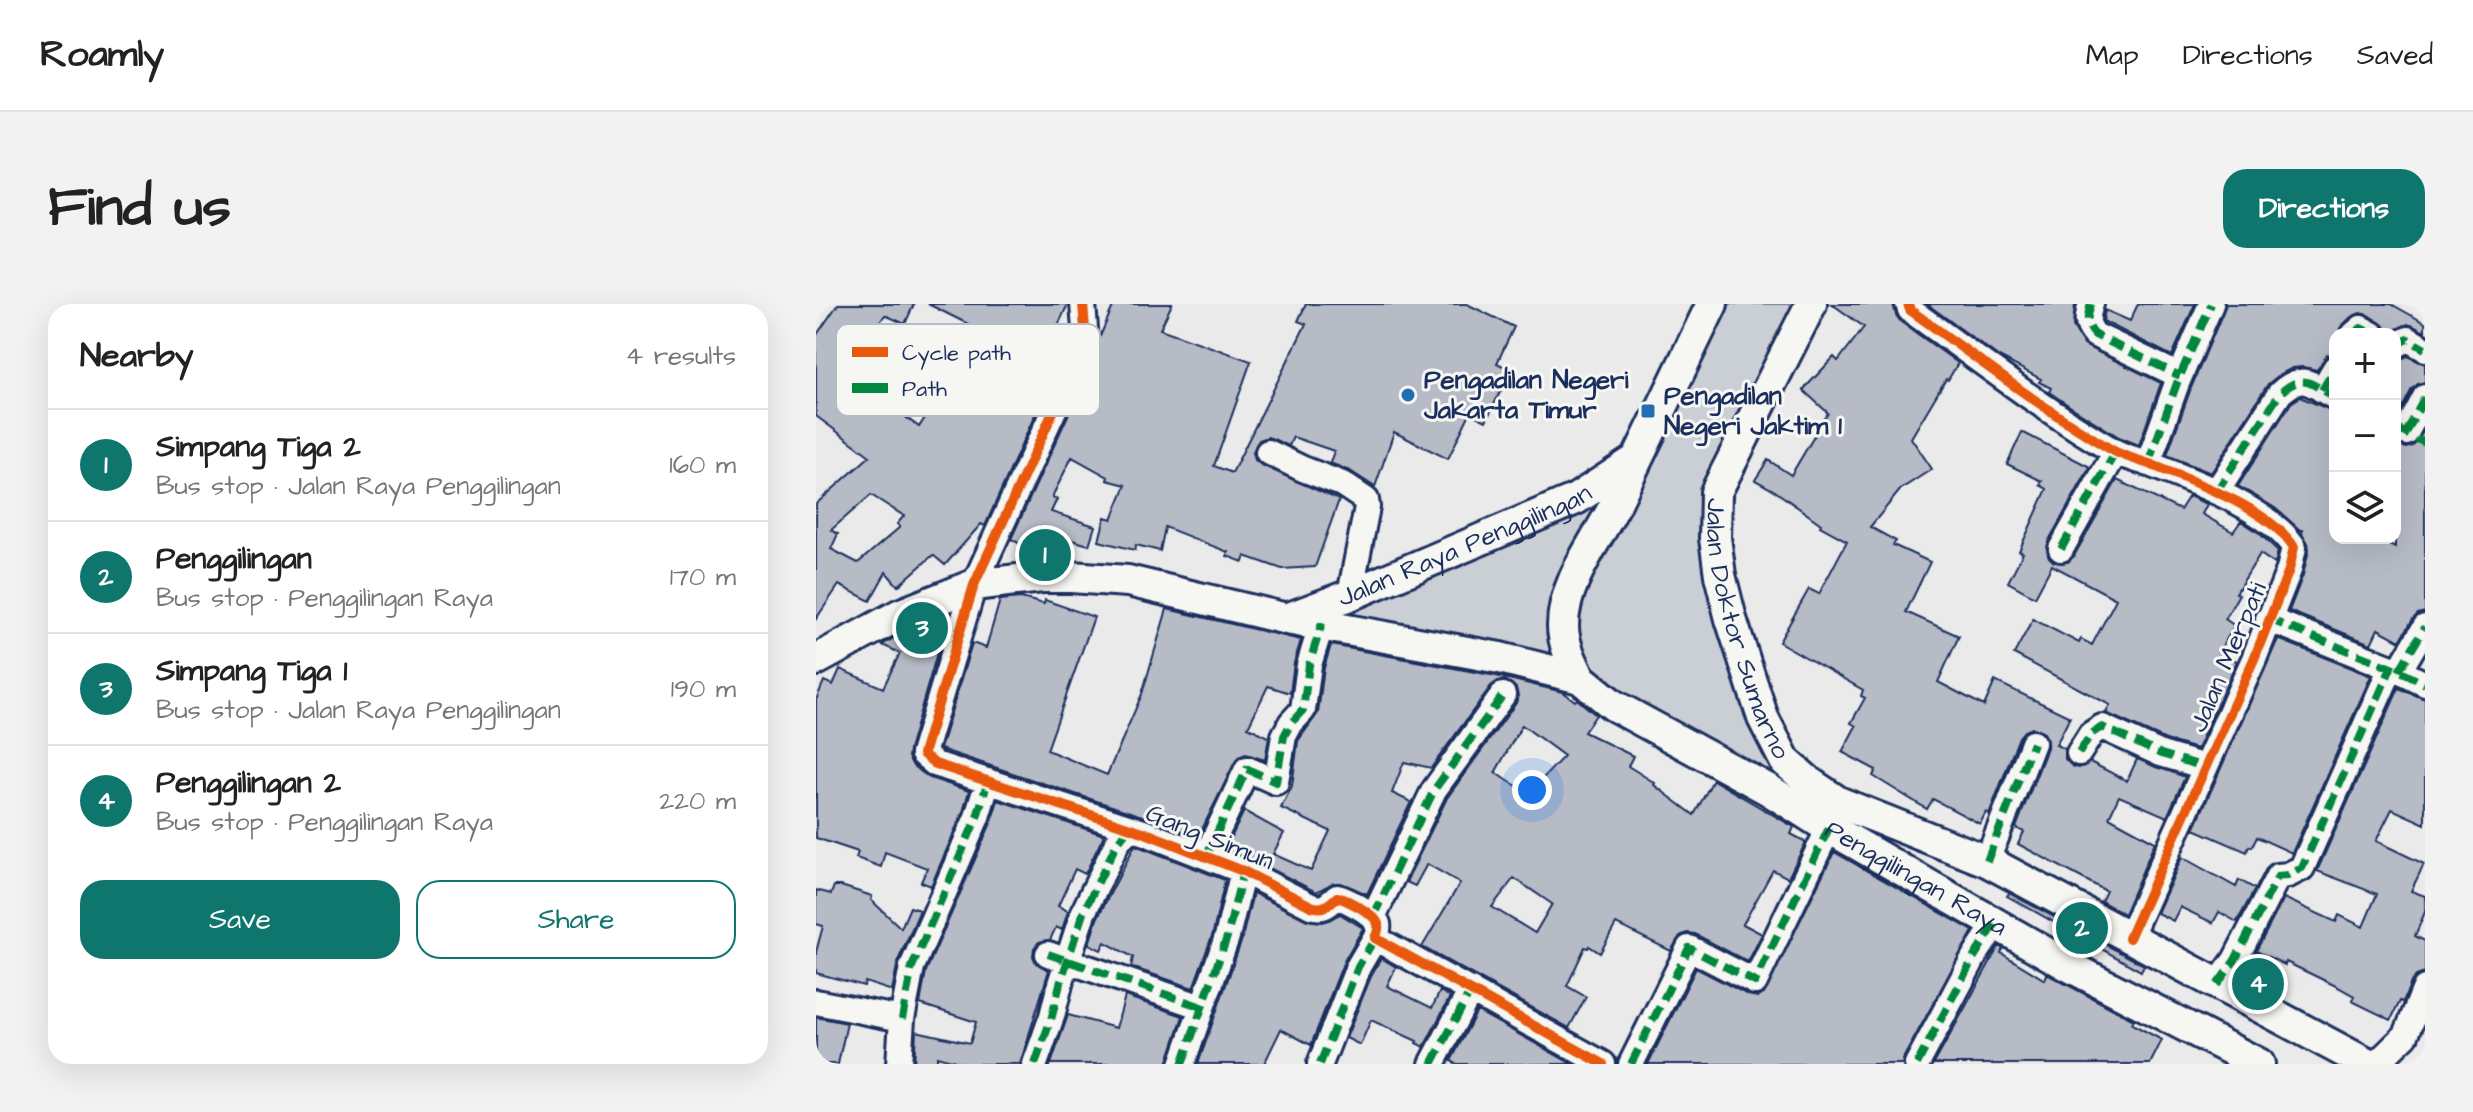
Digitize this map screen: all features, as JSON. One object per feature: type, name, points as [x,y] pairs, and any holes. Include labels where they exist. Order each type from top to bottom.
[{"type":"main road","points":[[1580,678],[1569,655],[1563,628],[1566,605],[1577,575],[1712,304]]},
{"type":"main road","name":"Jalan Doktor Sumarno","points":[[1811,304],[1716,492],[1715,538],[1731,619],[1763,718],[1785,761],[1810,783],[1834,815]]},
{"type":"main road","name":"Jalan Raya Penggilingan","points":[[1287,619],[1576,499],[1636,460]]},
{"type":"main road","name":"Jalan Raya Penggilingan","points":[[816,660],[899,615],[974,585],[1042,577],[1128,581],[1287,619],[1500,658],[1580,678]]},
{"type":"main road","name":"Penggilingan Raya","points":[[1580,678],[1613,705],[1769,790],[1834,815],[1987,861],[2367,1064]]},
{"type":"main road","name":"Penggilingan Raya","points":[[1834,815],[1996,923],[2069,966],[2259,1064]]},
{"type":"street","points":[[1083,304],[1085,324]]},
{"type":"street","name":"Jalan Merpati","points":[[1908,304],[1910,310],[2039,405],[2115,453],[2216,492],[2255,512],[2294,547],[2289,570],[2254,659],[2129,938]]},
{"type":"street","points":[[2091,304],[2088,328],[2095,335],[2180,376]]},
{"type":"street","points":[[2148,464],[2180,376],[2211,304]]},
{"type":"street","points":[[2401,343],[2408,339],[2425,349]]},
{"type":"street","points":[[2216,492],[2280,393],[2292,383],[2304,381],[2329,394]]},
{"type":"street","points":[[2409,435],[2425,397]]},
{"type":"street","points":[[974,585],[1052,416]]},
{"type":"street","points":[[1268,452],[1342,484],[1366,500],[1350,595]]},
{"type":"street","points":[[2061,549],[2115,453]]},
{"type":"street","name":"Gang Simun","points":[[974,585],[923,754],[935,764],[1206,856],[1311,906],[1327,907],[1337,897],[1342,898],[1374,927],[1471,990],[1603,1064]]},
{"type":"street","points":[[2268,619],[2425,684]]},
{"type":"street","points":[[1206,856],[1247,769],[1276,782],[1284,736],[1303,710],[1309,665],[1322,623]]},
{"type":"street","points":[[2217,985],[2235,960],[2278,876],[2302,868],[2395,670],[2425,627]]},
{"type":"street","points":[[1320,1064],[1374,927],[1434,790],[1503,695]]},
{"type":"street","points":[[2079,753],[2091,734],[2102,727],[2161,754],[2205,767]]},
{"type":"street","points":[[1987,861],[2033,743]]},
{"type":"street","points":[[899,1064],[902,1019],[912,967],[977,817],[988,781]]},
{"type":"street","points":[[1631,1064],[1689,948],[1755,982],[1834,815]]},
{"type":"street","points":[[1035,1064],[1052,1016],[1058,958],[1117,843],[1129,828]]},
{"type":"street","points":[[1182,1064],[1227,937],[1243,871]]},
{"type":"street","points":[[1917,1064],[1974,957],[1996,923]]},
{"type":"street","points":[[1058,958],[1202,1007]]},
{"type":"street","points":[[2376,1064],[2406,1035],[2425,988]]},
{"type":"street","points":[[1432,1064],[1471,990]]},
{"type":"street","points":[[816,1002],[902,1019]]},
{"type":"shaded area","points":[[1711,304],[1811,304],[1716,492],[1731,619],[1829,828],[1580,678],[1287,619],[1636,460]]},
{"type":"building","points":[[838,304],[914,304],[905,324],[885,315],[879,324],[836,324],[836,416],[904,416],[919,427],[926,416],[1034,416],[985,526],[981,524],[945,565],[933,555],[898,586],[886,572],[870,601],[839,585],[816,619],[816,504],[870,456],[816,416],[816,336]],"holes":[[[871,495],[904,516],[897,524],[900,527],[858,563],[831,549],[838,534],[831,530]]]},
{"type":"building","points":[[928,304],[1068,304],[1059,324],[968,324]]},
{"type":"building","points":[[1114,304],[1172,304],[1160,329],[1251,361],[1214,466],[1232,473],[1306,324],[1298,321],[1306,304],[1467,304],[1514,327],[1497,363],[1511,370],[1486,421],[1470,413],[1448,459],[1394,432],[1375,487],[1330,463],[1334,451],[1293,437],[1289,446],[1268,437],[1259,440],[1253,452],[1255,460],[1261,465],[1339,500],[1315,567],[1282,569],[1245,556],[1243,562],[1227,556],[1228,552],[1165,527],[1160,551],[1136,545],[1135,550],[1099,541],[1105,517],[1112,519],[1126,485],[1107,480],[1108,477],[1072,457],[1052,497],[1057,499],[1051,512],[1095,526],[1089,545],[1047,533],[1037,553],[1011,539],[1068,416],[1100,416],[1100,336]]},
{"type":"building","points":[[1832,304],[1893,304],[1901,322],[1958,363],[1911,438],[1932,469],[1901,489],[1870,527],[1896,541],[1893,545],[1930,562],[1906,612],[1959,636],[1938,682],[1984,706],[1995,681],[2070,717],[2056,745],[2065,749],[2065,759],[2072,766],[2079,768],[2090,762],[2127,781],[2137,759],[2185,777],[2167,817],[2119,796],[2109,817],[2155,842],[2124,914],[2101,901],[2106,891],[2018,844],[2024,832],[2016,828],[2047,748],[2048,740],[2044,733],[2032,728],[2019,737],[1989,814],[1986,812],[1980,824],[1933,799],[1927,809],[1873,776],[1876,770],[1842,752],[1856,726],[1851,723],[1865,698],[1861,696],[1863,690],[1779,642],[1809,589],[1819,594],[1847,541],[1820,526],[1775,491],[1755,480],[1768,460],[1791,475],[1828,413],[1803,390],[1834,357],[1838,361],[1864,327]]},
{"type":"building","points":[[1927,304],[2075,304],[2073,326],[2084,345],[2161,383],[2139,445],[2119,437],[2068,405],[2049,392],[2051,388],[2039,382],[2041,379],[1999,357]]},
{"type":"building","points":[[2138,304],[2195,304],[2172,356],[2103,321],[2105,310],[2130,321]]},
{"type":"building","points":[[2226,304],[2391,304],[2425,323],[2425,332],[2408,324],[2400,328],[2385,328],[2368,315],[2360,313],[2340,328],[2329,328],[2329,354],[2317,370],[2292,368],[2268,384],[2211,473],[2167,455]]},
{"type":"building","points":[[2408,356],[2425,364],[2425,382],[2412,389],[2401,410],[2401,400],[2401,359]]},
{"type":"building","points":[[2300,397],[2329,409],[2329,544],[2387,544],[2395,548],[2395,544],[2401,544],[2401,446],[2413,446],[2425,429],[2425,612],[2413,619],[2400,641],[2378,629],[2371,644],[2289,611],[2309,550],[2303,530],[2275,508],[2238,486],[2291,403]]},
{"type":"building","points":[[2022,432],[2090,467],[2048,542],[2048,556],[2054,562],[2068,562],[2074,556],[2117,480],[2180,510],[2189,496],[2207,504],[2202,514],[2233,532],[2241,521],[2278,551],[2275,564],[2260,554],[2236,593],[2239,594],[2225,619],[2235,626],[2218,652],[2237,661],[2197,749],[2166,740],[2106,713],[2110,705],[2014,654],[2033,619],[2079,643],[2081,639],[2092,645],[2116,599],[2052,565],[2035,597],[2008,582],[2023,553],[2019,551],[2047,489],[2040,485],[2042,481],[2007,464]]},
{"type":"building","points":[[1021,598],[1044,604],[1045,600],[1094,617],[1047,750],[1107,775],[1142,694],[1167,609],[1301,640],[1290,693],[1268,686],[1248,727],[1269,737],[1265,760],[1246,754],[1238,757],[1198,837],[940,749],[972,643],[986,648],[1000,600]]},
{"type":"building","points":[[948,615],[908,757],[913,766],[930,778],[969,791],[931,886],[921,882],[927,868],[885,852],[881,867],[856,858],[858,852],[816,838],[816,700],[824,681],[833,685],[840,669],[883,688],[900,653],[882,645],[901,634],[922,644],[931,622]]},
{"type":"building","points":[[2278,639],[2371,676],[2292,853],[2257,837],[2247,852],[2194,829]]},
{"type":"building","points":[[1331,645],[1496,676],[1563,692],[1596,715],[1584,732],[1633,756],[1628,766],[1655,783],[1694,815],[1713,780],[1794,827],[1791,834],[1806,842],[1788,878],[1773,870],[1743,924],[1762,934],[1748,962],[1695,934],[1680,936],[1671,951],[1616,924],[1600,953],[1589,946],[1585,947],[1567,986],[1586,997],[1569,1028],[1422,947],[1460,883],[1427,864],[1415,886],[1406,882],[1447,798],[1516,703],[1516,688],[1505,680],[1491,686],[1431,768],[1404,762],[1392,793],[1411,802],[1367,894],[1341,883],[1333,883],[1316,892],[1226,848],[1244,811],[1284,833],[1273,854],[1311,871],[1330,831],[1281,808],[1292,786],[1298,741],[1318,713],[1324,668]],"holes":[[[1522,725],[1564,756],[1529,793],[1495,773]],[[1514,878],[1552,904],[1535,933],[1492,907]]]},
{"type":"building","points":[[2399,688],[2425,699],[2425,824],[2392,809],[2376,841],[2424,864],[2411,891],[2425,896],[2425,912],[2415,936],[2425,941],[2425,973],[2411,982],[2391,1020],[2352,1001],[2354,996],[2338,987],[2256,951],[2284,898],[2336,922],[2339,915],[2363,927],[2377,894],[2317,871]]},
{"type":"building","points":[[998,800],[1104,835],[1085,874],[1075,869],[1058,906],[1068,911],[1062,930],[1056,927],[1050,940],[1039,942],[1034,948],[1036,963],[1049,970],[1020,1064],[966,1064],[937,1056],[937,1064],[914,1064],[916,1031],[970,1043],[976,1022],[920,1004],[926,971],[991,823]]},
{"type":"building","points":[[1135,845],[1225,880],[1213,933],[1193,988],[1131,967],[1133,957],[1105,942],[1101,950],[1089,944],[1097,919]]},
{"type":"building","points":[[1834,852],[1973,931],[1902,1064],[1648,1064],[1696,968],[1748,995],[1757,997],[1764,994]]},
{"type":"building","points":[[2182,857],[2236,887],[2239,880],[2255,889],[2237,922],[2219,912],[2213,923],[2180,907],[2173,921],[2157,913]]},
{"type":"building","points":[[834,886],[872,896],[871,900],[901,928],[910,907],[920,910],[898,961],[892,991],[865,982],[864,986],[816,973],[816,952],[823,926],[816,924],[816,890],[831,894]]},
{"type":"building","points":[[1253,893],[1307,920],[1323,922],[1340,914],[1363,928],[1344,961],[1311,1045],[1281,1029],[1264,1064],[1198,1064],[1241,942]]},
{"type":"building","points":[[2009,893],[2144,965],[2141,971],[2007,896]]},
{"type":"building","points":[[1999,946],[2003,949],[2001,953],[2045,980],[2047,974],[2134,1020],[2132,1024],[2162,1040],[2150,1064],[1934,1064]]},
{"type":"building","points":[[1381,958],[1396,967],[1387,986],[1432,1008],[1440,991],[1450,997],[1424,1047],[1371,1020],[1360,1045],[1346,1038]]},
{"type":"building","points":[[1125,996],[1183,1016],[1167,1064],[1051,1064],[1068,1015],[1116,1028]]},
{"type":"building","points":[[1477,1011],[1572,1064],[1457,1064],[1451,1061]]},
{"type":"building","points":[[816,1017],[847,1023],[838,1064],[816,1064]]},
{"type":"marked path","points":[[2091,304],[2088,320],[2095,335],[2180,376]]},
{"type":"marked path","points":[[2148,464],[2177,383],[2211,304]]},
{"type":"marked path","points":[[2401,343],[2408,339],[2425,349]]},
{"type":"marked path","points":[[2322,390],[2329,378]]},
{"type":"marked path","points":[[2216,492],[2280,393],[2295,383],[2307,382],[2329,393]]},
{"type":"marked path","points":[[2406,433],[2425,397]]},
{"type":"marked path","points":[[2401,431],[2425,443]]},
{"type":"marked path","points":[[2061,549],[2115,453]]},
{"type":"marked path","points":[[2268,619],[2425,684]]},
{"type":"marked path","points":[[1206,856],[1247,769],[1276,782],[1284,736],[1303,710],[1309,665],[1322,623]]},
{"type":"marked path","points":[[2399,671],[2425,627]]},
{"type":"marked path","points":[[2217,985],[2235,960],[2278,876],[2302,868],[2391,668]]},
{"type":"marked path","points":[[1373,917],[1434,790],[1503,695]]},
{"type":"marked path","points":[[2079,753],[2091,734],[2102,727],[2161,754],[2205,767]]},
{"type":"marked path","points":[[1987,861],[2033,743]]},
{"type":"marked path","points":[[902,1019],[912,967],[977,817],[988,781]]},
{"type":"marked path","points":[[1035,1064],[1083,913],[1117,843],[1129,828]]},
{"type":"marked path","points":[[1631,1064],[1689,948],[1755,982],[1829,828]]},
{"type":"marked path","points":[[1182,1064],[1227,937],[1243,871]]},
{"type":"marked path","points":[[1917,1064],[1974,957],[1996,923]]},
{"type":"marked path","points":[[1320,1064],[1358,967],[1375,938]]},
{"type":"marked path","points":[[1048,954],[1202,1007]]},
{"type":"marked path","points":[[1432,1064],[1471,990]]},
{"type":"cycle path","points":[[1083,304],[1085,324]]},
{"type":"cycle path","points":[[1908,304],[1910,310],[2086,434],[2117,452],[2249,508],[2267,520],[2294,547],[2289,570],[2254,659],[2129,938]]},
{"type":"cycle path","points":[[1051,416],[974,585],[923,754],[935,764],[1143,832],[1243,871],[1311,906],[1325,906],[1337,897],[1347,901],[1376,920],[1375,938],[1603,1064]]},
{"type":"place","name":"Pengadilan Negeri Jakarta Timur","points":[[1408,395]]},
{"type":"place","name":"Pengadilan Negeri Jaktim 1","points":[[1648,411]]},
{"type":"place","name":"Simpang Tiga 2","points":[[1045,555]]},
{"type":"place","name":"Simpang Tiga 1","points":[[922,628]]},
{"type":"place","name":"Penggilingan","points":[[2082,928]]},
{"type":"place","name":"Penggilingan 2","points":[[2258,984]]}]
